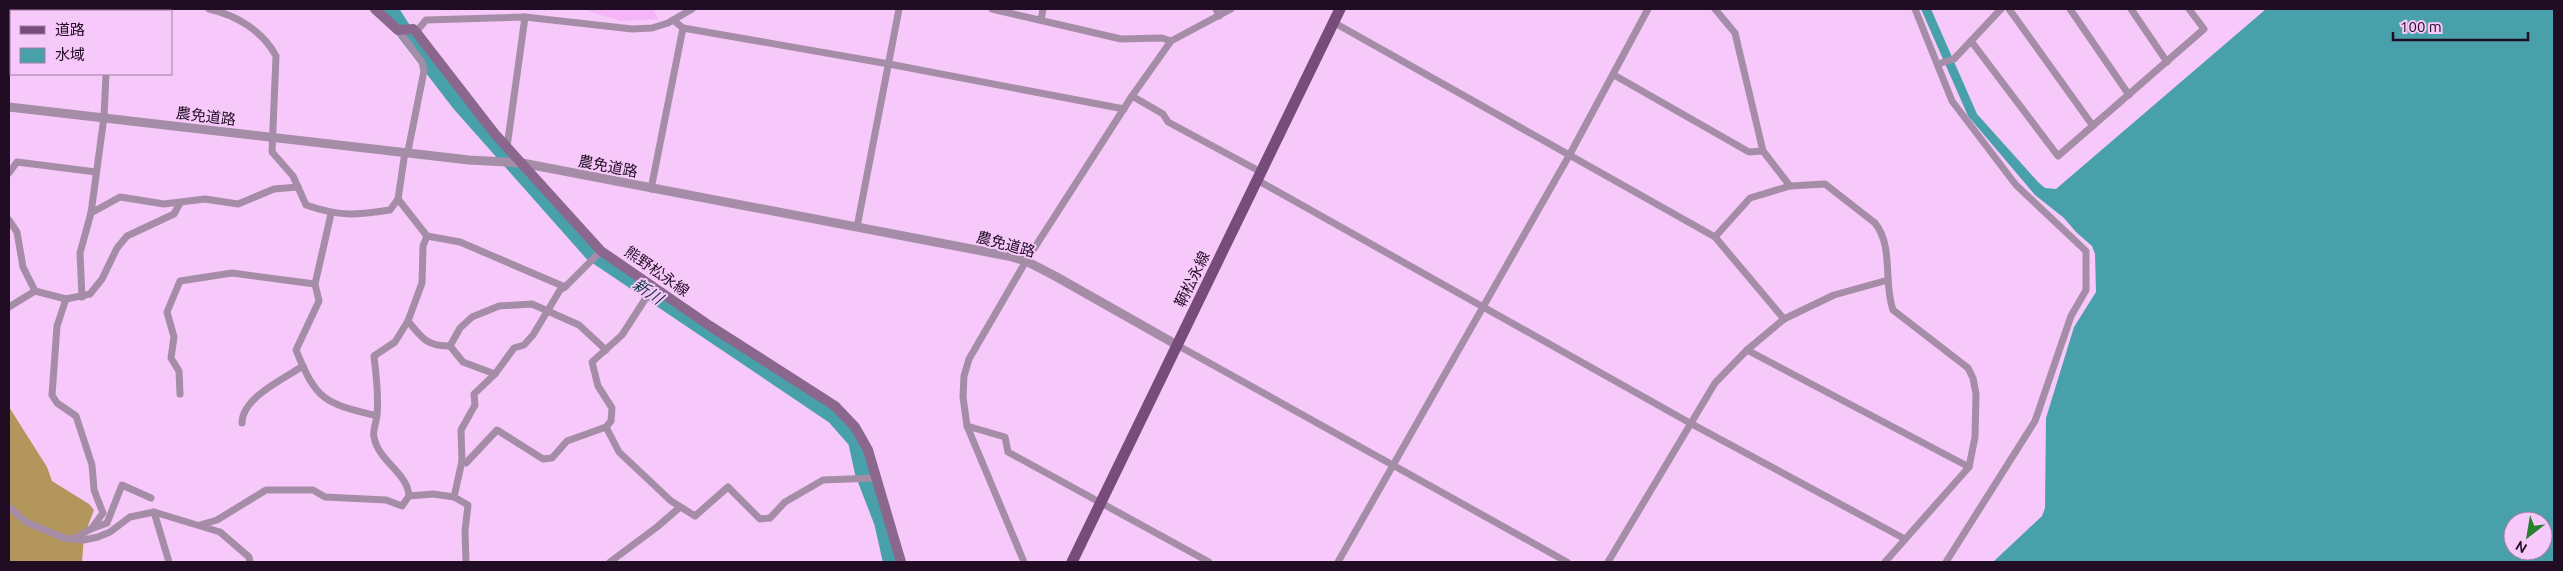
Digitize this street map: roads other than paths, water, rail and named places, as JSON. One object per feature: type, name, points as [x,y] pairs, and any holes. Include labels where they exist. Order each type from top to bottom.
[{"type":"main road","name":"熊野松永線","points":[[375,9],[406,30],[446,74],[519,163],[600,253],[834,406],[855,426],[868,450],[901,562]]},
{"type":"main road","name":"鞆松永線","points":[[1072,562],[1340,9]]},
{"type":"street","points":[[210,9],[229,14],[256,31],[276,56],[272,152],[293,176],[306,205],[331,214],[356,215],[390,210],[398,199],[406,151],[424,71],[422,62],[406,30],[426,20],[524,17],[632,29],[652,28],[673,20],[692,9]]},
{"type":"street","points":[[857,227],[899,9]]},
{"type":"street","points":[[992,9],[1121,39],[1162,38],[1171,42]]},
{"type":"street","points":[[1041,20],[1043,9]]},
{"type":"street","points":[[1024,562],[967,426],[963,397],[964,376],[969,359],[1026,261],[1132,96],[1171,42],[1218,13],[1231,9]]},
{"type":"street","points":[[1338,562],[1570,154],[1648,9]]},
{"type":"street","points":[[1715,9],[1735,33],[1764,151],[1790,186]]},
{"type":"street","points":[[1915,9],[1941,63],[1952,101],[2016,185],[2086,251],[2086,290],[2072,316],[2035,421],[1946,562]]},
{"type":"street","points":[[1941,63],[1954,59],[2001,9]]},
{"type":"street","points":[[2008,9],[2093,126]]},
{"type":"street","points":[[2070,9],[2129,95]]},
{"type":"street","points":[[2131,9],[2167,62]]},
{"type":"street","points":[[1971,41],[2058,156],[2204,29],[2189,9]]},
{"type":"street","points":[[507,147],[524,17]]},
{"type":"street","points":[[673,20],[682,28],[889,64],[1124,109]]},
{"type":"street","points":[[1334,22],[1715,237],[1784,319]]},
{"type":"street","points":[[651,189],[682,28]]},
{"type":"street","points":[[82,297],[80,254],[90,213],[104,117],[106,75]]},
{"type":"street","points":[[1614,75],[1750,152],[1764,151]]},
{"type":"street","points":[[1132,96],[1163,114],[1168,122],[1484,307],[1690,423],[1906,539]]},
{"type":"street","name":"農免道路","points":[[9,107],[272,138],[519,163],[1008,256],[1026,261],[1177,345]]},
{"type":"street","points":[[9,173],[17,162],[96,172]]},
{"type":"street","points":[[1715,237],[1750,198],[1790,186],[1825,184],[1875,223],[1881,231],[1886,249],[1892,310],[1968,368],[1973,378],[1976,394],[1975,437],[1969,467],[1885,562]]},
{"type":"street","points":[[90,213],[120,197],[164,204],[204,199],[238,204],[274,188],[298,188]]},
{"type":"street","points":[[398,199],[427,236],[460,242],[565,287]]},
{"type":"street","points":[[9,307],[35,291],[66,299],[90,294],[102,279],[110,258],[127,236],[174,214],[180,203]]},
{"type":"street","points":[[331,214],[315,284],[319,301],[296,350],[302,366],[321,397],[336,406],[377,416]]},
{"type":"street","points":[[9,220],[17,232],[23,267],[35,291]]},
{"type":"street","points":[[199,525],[217,520],[266,490],[313,490],[325,497],[386,500],[402,506],[409,496],[409,486],[383,458],[373,437],[377,416],[378,390],[374,356],[394,342],[408,321],[422,283],[423,246],[427,236]]},
{"type":"street","points":[[454,497],[462,461],[462,430],[475,406],[474,394],[495,374],[514,348],[524,345],[534,335],[560,290],[600,253]]},
{"type":"street","points":[[180,394],[179,371],[171,358],[174,337],[167,312],[180,281],[232,274],[315,284]]},
{"type":"street","points":[[1608,562],[1714,383],[1747,350],[1784,319],[1834,295],[1888,280]]},
{"type":"street","points":[[462,461],[466,464],[497,430],[543,459],[552,458],[567,441],[606,427],[611,421],[612,408],[598,386],[592,362],[622,335],[653,287]]},
{"type":"street","points":[[66,299],[58,326],[52,395],[57,403],[76,416],[92,464],[94,490],[104,513],[91,529]]},
{"type":"street","points":[[450,346],[460,328],[472,317],[500,306],[532,304],[579,325],[606,350]]},
{"type":"street","points":[[408,321],[423,340],[435,346],[450,346]]},
{"type":"street","points":[[1177,345],[1566,562]]},
{"type":"street","points":[[450,346],[463,362],[495,374]]},
{"type":"street","points":[[1747,350],[1969,467]]},
{"type":"street","points":[[242,423],[242,416],[249,402],[302,366]]},
{"type":"street","points":[[967,426],[1005,437],[1008,452],[1208,562]]},
{"type":"street","points":[[606,427],[619,452],[671,501],[695,516],[728,487],[760,519],[770,518],[785,502],[823,480],[876,478]]},
{"type":"street","points":[[73,538],[107,523],[122,485],[151,498]]},
{"type":"street","points":[[409,496],[433,494],[454,497],[468,505],[465,531],[466,562]]},
{"type":"street","points":[[610,562],[657,527],[680,507]]},
{"type":"street","points":[[9,508],[26,522],[64,538],[98,537],[110,532],[130,517],[154,512],[220,532],[249,557],[250,562]]},
{"type":"street","points":[[154,512],[169,562]]},
{"type":"water","points":[[1921,9],[1931,9],[1977,114],[2038,182],[2045,188],[2056,189],[2266,9],[2554,9],[2554,562],[1993,562],[2042,516],[2045,508],[2046,418],[2074,327],[2096,292],[2095,254],[2092,246],[2064,218],[2035,195],[1968,116]]},
{"type":"waterway","name":"新川","points":[[390,9],[406,34],[459,103],[592,253],[834,416],[856,441],[863,473],[882,522],[891,562]]}]
